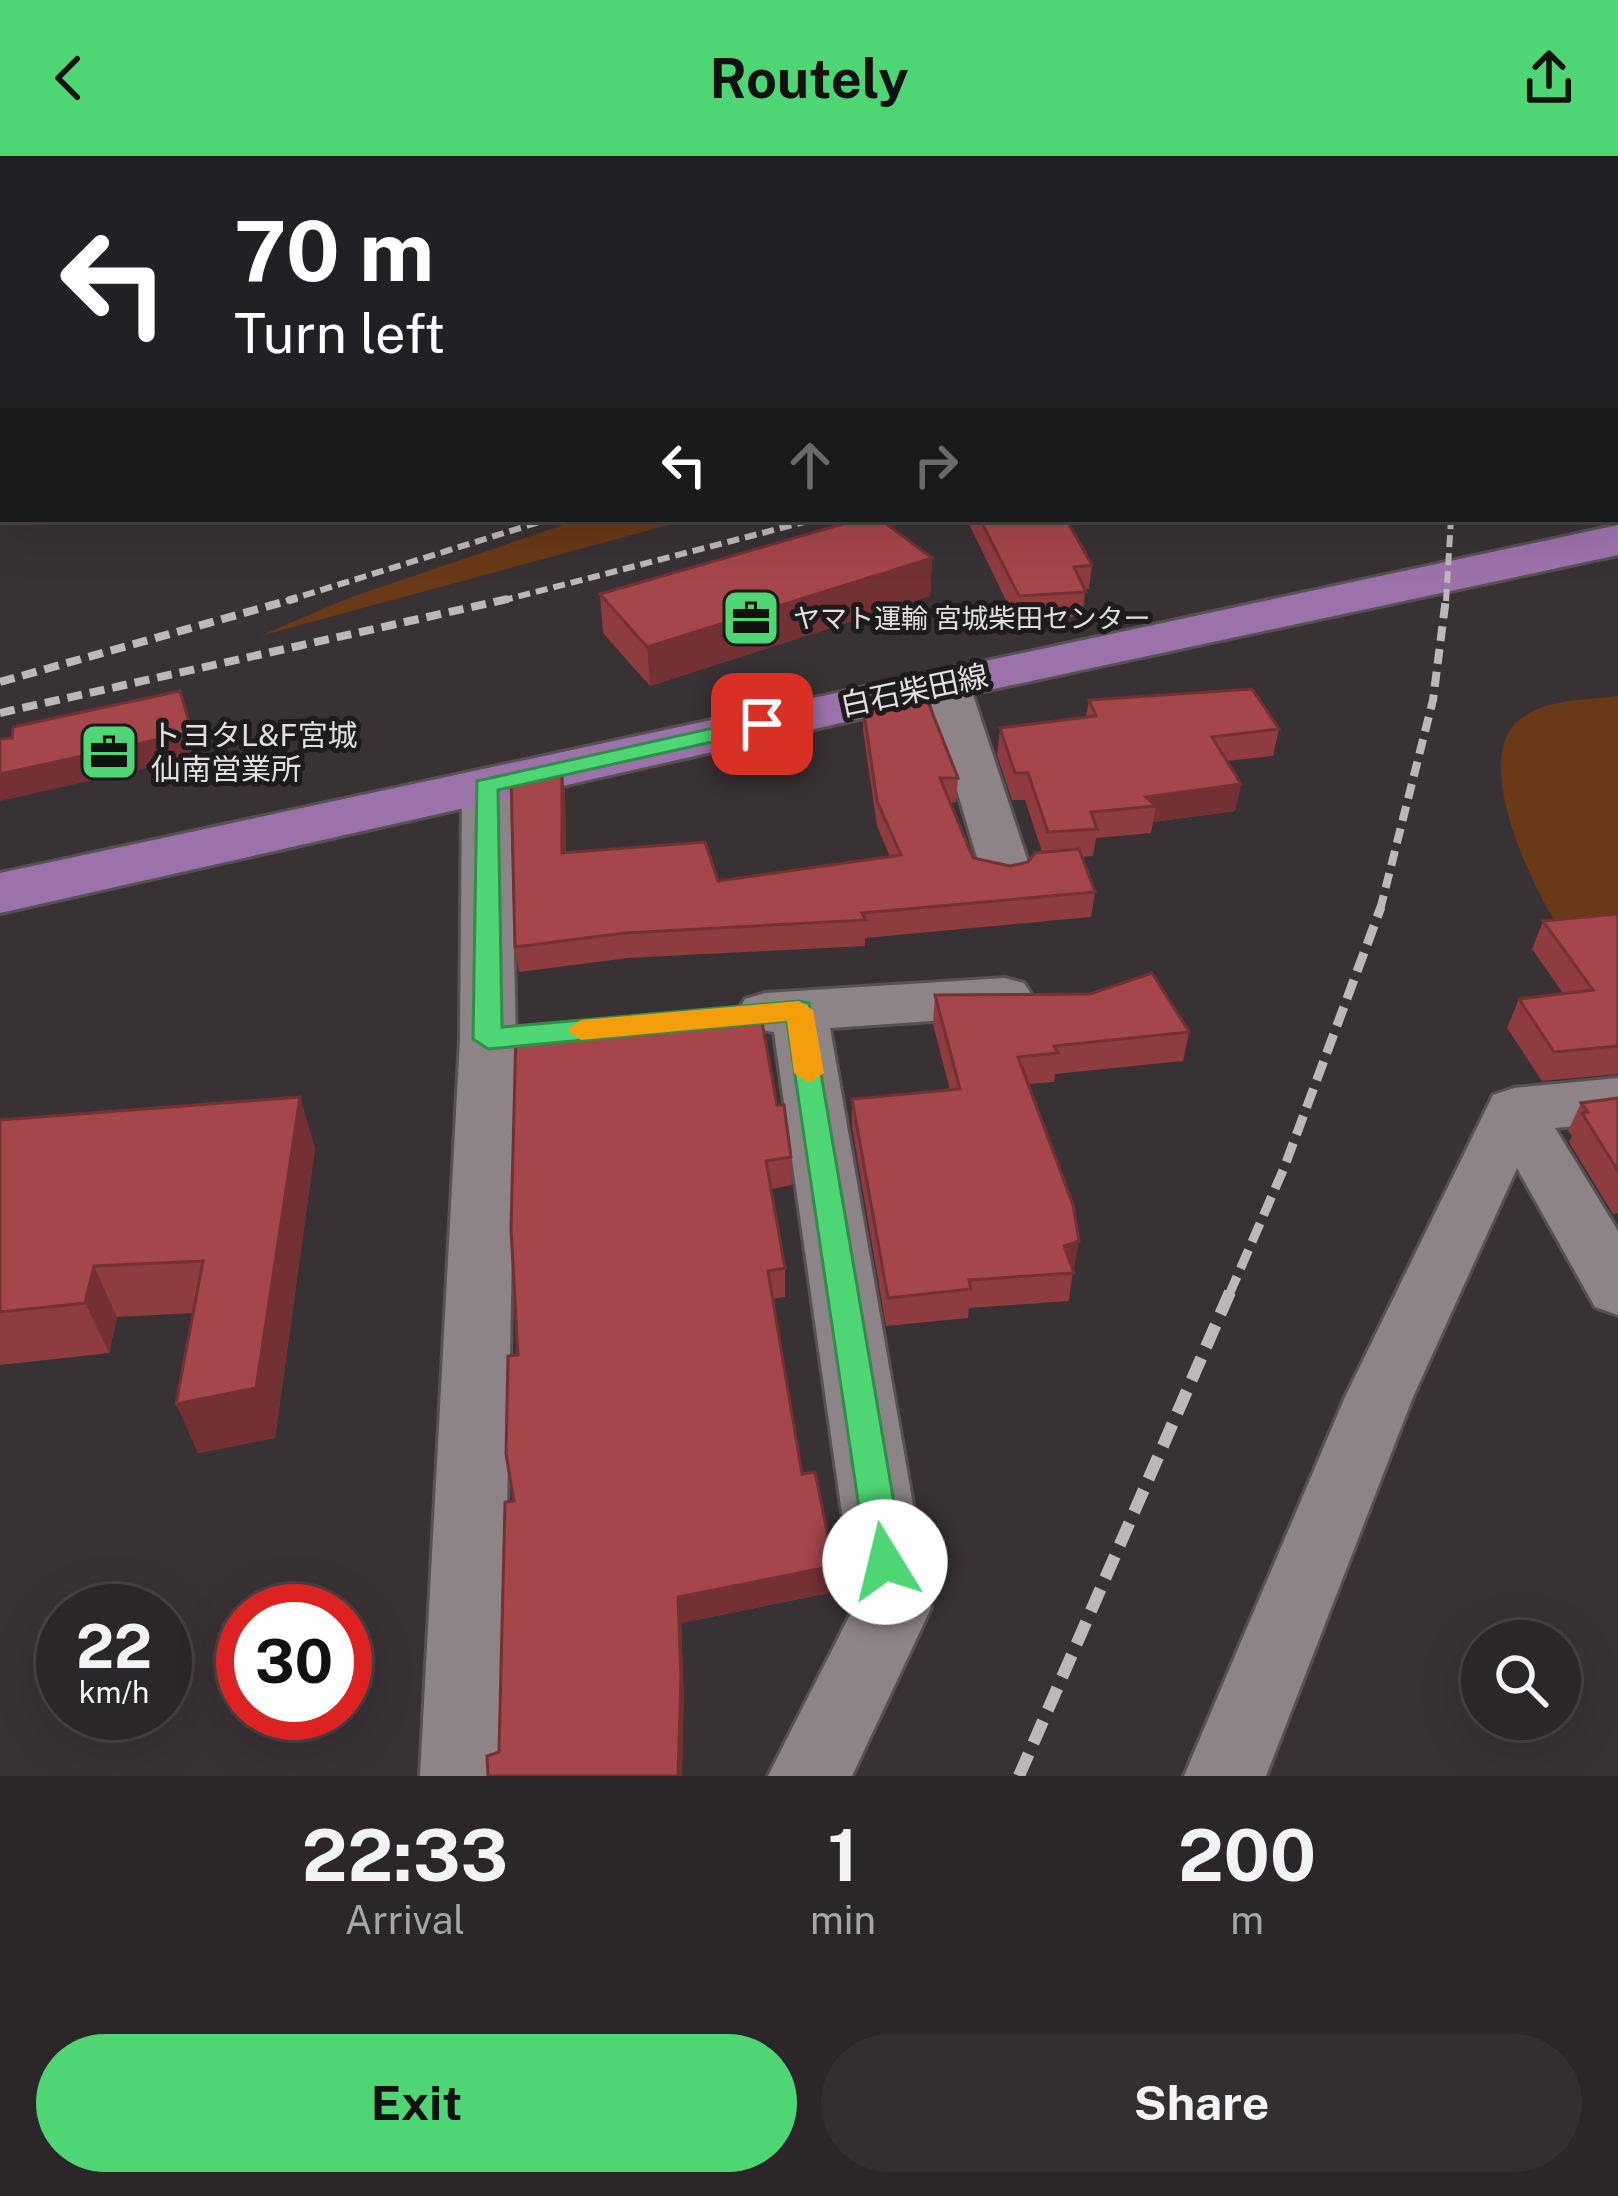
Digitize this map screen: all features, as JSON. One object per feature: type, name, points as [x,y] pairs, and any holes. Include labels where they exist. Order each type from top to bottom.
[{"type":"main road","name":"白石柴田線","points":[[0,893],[947,682],[1618,540]]},
{"type":"street","points":[[947,682],[1006,871]]},
{"type":"street","points":[[460,1776],[510,1037],[486,786]]},
{"type":"street","points":[[710,1018],[981,996],[1065,999]]},
{"type":"street","points":[[799,1010],[892,1608],[809,1776]]},
{"type":"street","points":[[1514,1110],[1618,1100]]},
{"type":"street","points":[[1514,1110],[1618,1288]]},
{"type":"street","points":[[1225,1776],[1379,1397],[1514,1110]]},
{"type":"shaded area","points":[[572,522],[679,522],[260,636],[346,599]]},
{"type":"shaded area","points":[[1618,696],[1618,932],[1564,936],[1538,891],[1512,828],[1501,765],[1505,739],[1519,720],[1541,708]]},
{"type":"building","points":[[850,522],[884,522],[932,558],[647,647],[600,594]]},
{"type":"building","points":[[982,522],[1068,522],[1092,565],[1074,567],[1086,592],[1019,596]]},
{"type":"building","points":[[1252,689],[1279,729],[1212,737],[1241,784],[1146,797],[1156,806],[1091,812],[1097,829],[1048,832],[1028,773],[1015,773],[1000,728],[1096,716],[1089,700]]},
{"type":"building","points":[[180,691],[192,732],[0,774],[0,739],[12,738],[13,727]]},
{"type":"building","points":[[928,702],[958,778],[940,778],[973,858],[1010,866],[1028,862],[1035,853],[1079,849],[1095,892],[862,913],[866,920],[625,933],[515,947],[511,776],[562,770],[562,853],[705,842],[718,881],[901,855],[877,801],[863,706]]},
{"type":"building","points":[[1618,914],[1618,1046],[1554,1052],[1519,999],[1593,990],[1543,921]]},
{"type":"building","points":[[1152,973],[1189,1032],[1054,1046],[1058,1053],[1018,1057],[1073,1205],[1079,1241],[1064,1246],[1074,1273],[969,1280],[971,1289],[888,1298],[852,1099],[960,1089],[935,995],[1090,994]]},
{"type":"building","points":[[760,1011],[777,1105],[784,1105],[791,1157],[766,1161],[785,1268],[768,1271],[802,1474],[815,1472],[834,1566],[678,1597],[678,1776],[488,1776],[487,1756],[499,1752],[505,1502],[514,1501],[506,1454],[508,1356],[518,1355],[511,1229],[516,1032]]},
{"type":"building","points":[[300,1097],[256,1388],[176,1404],[203,1261],[94,1266],[85,1303],[0,1312],[0,1120]]},
{"type":"building","points":[[1618,1098],[1618,1171],[1582,1113],[1588,1112],[1581,1103]]},
{"type":"railway","points":[[286,601],[539,522]]},
{"type":"railway","points":[[501,601],[804,522]]},
{"type":"railway","points":[[1446,601],[1451,522]]},
{"type":"railway","points":[[0,682],[297,598]]},
{"type":"railway","points":[[0,713],[512,598]]},
{"type":"railway","points":[[1380,909],[1433,700],[1446,598]]},
{"type":"railway","points":[[1229,1295],[1284,1168],[1380,909]]},
{"type":"railway","points":[[1019,1776],[1230,1292]]},
{"type":"slow traffic","points":[[581,1030],[799,1010],[809,1073]]},
{"type":"place","name":"ヤマト運輸 宮城柴田センター","points":[[751,618]]},
{"type":"place","name":"トヨタL&F宮城 仙南営業所","points":[[109,752]]},
{"type":"route","points":[[762,724],[486,786],[488,1039],[799,1010],[885,1562]]}]
